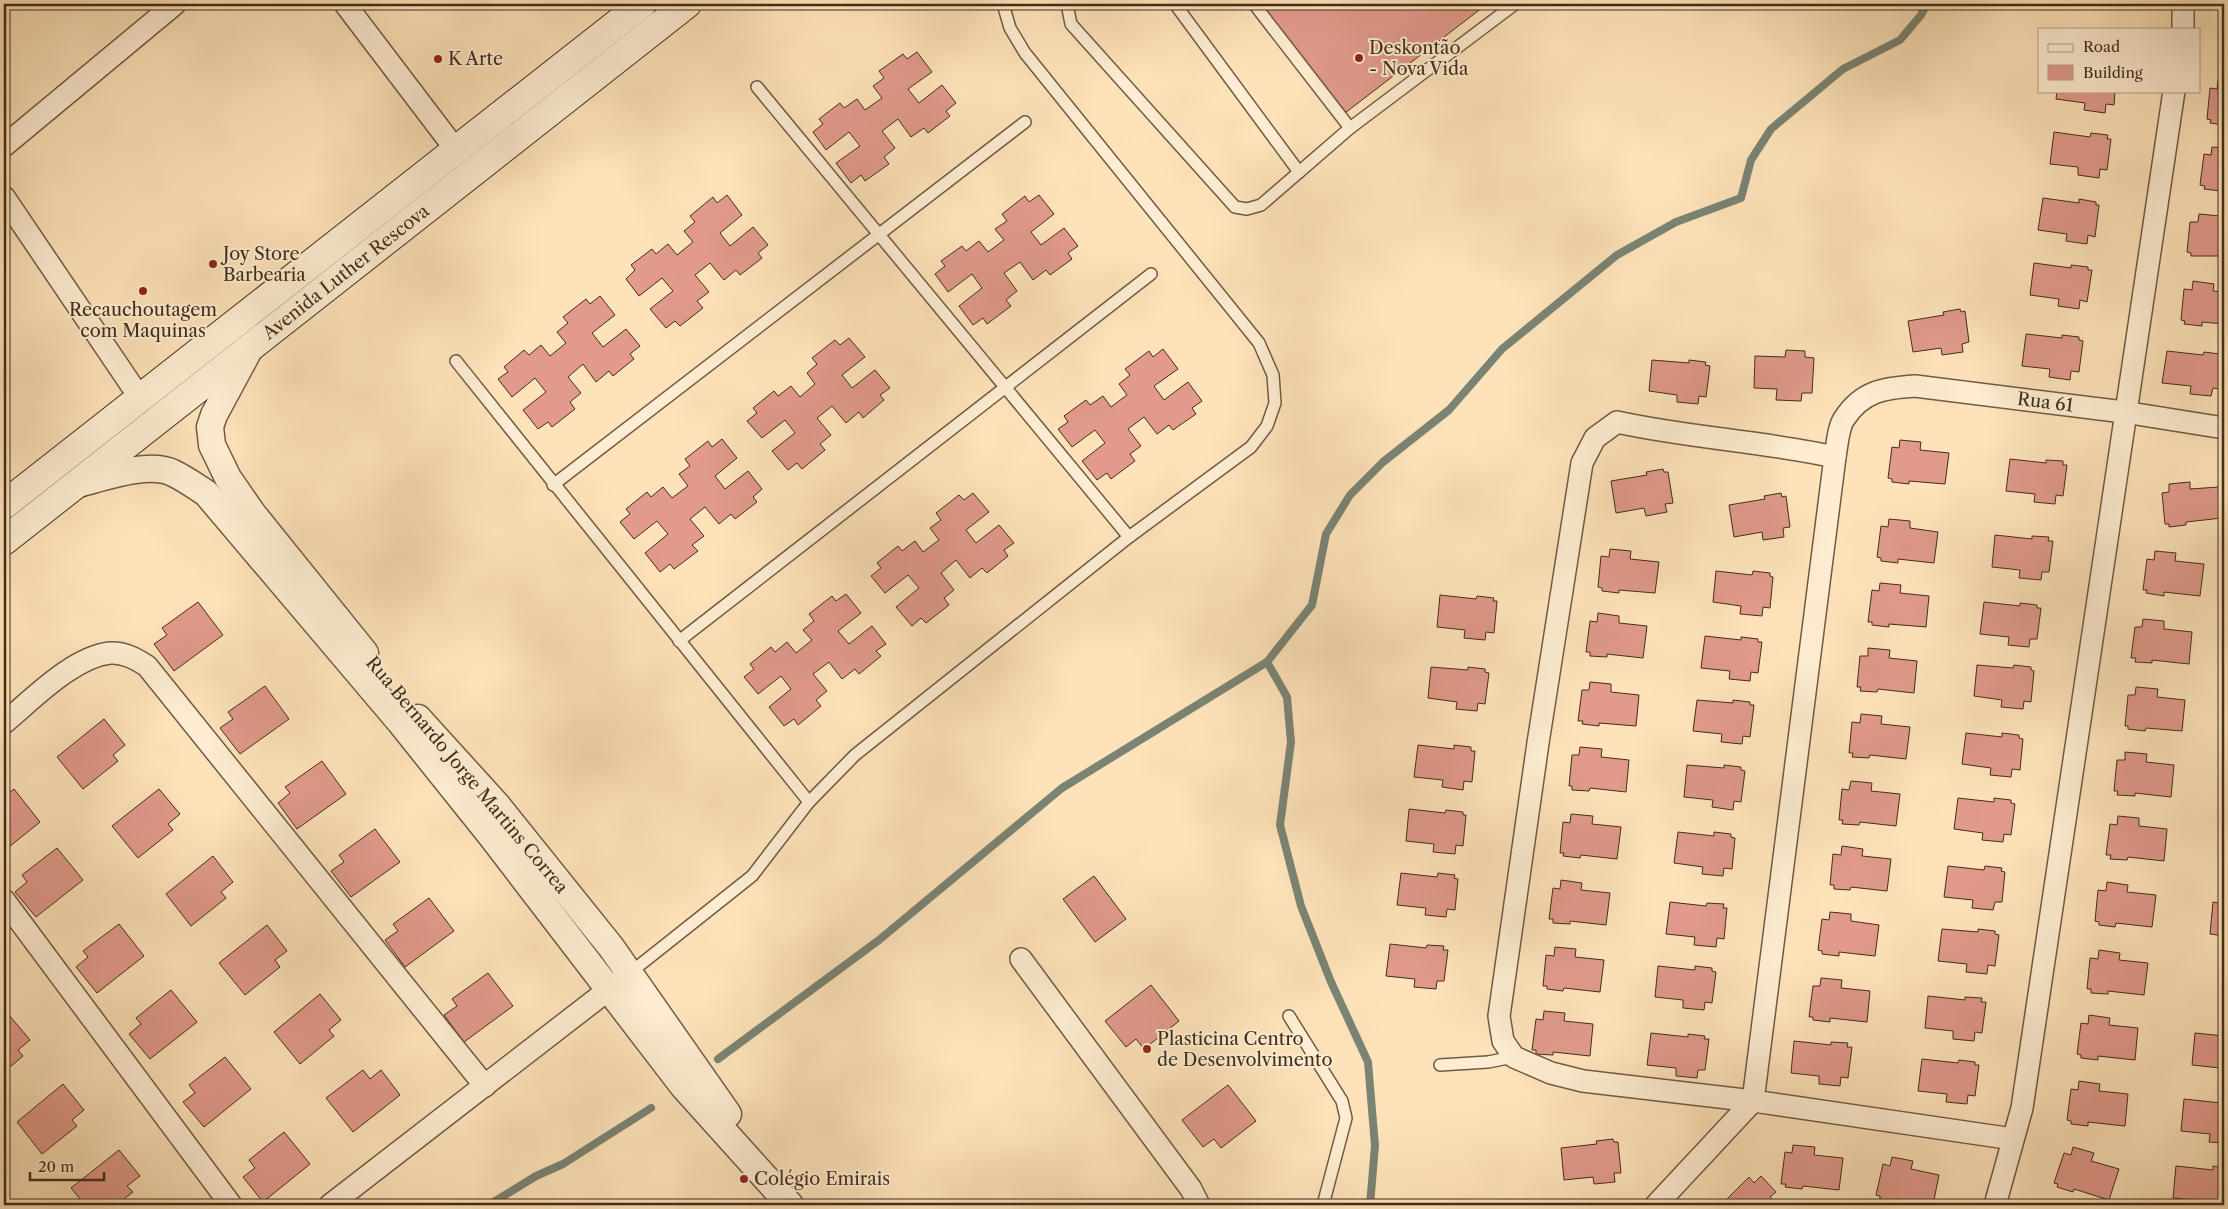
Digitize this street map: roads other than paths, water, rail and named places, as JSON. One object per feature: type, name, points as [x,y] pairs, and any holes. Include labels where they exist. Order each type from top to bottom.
[{"type":"main road","name":"Avenida Luther Rescova","points":[[4,505],[642,4]]},
{"type":"main road","name":"Avenida Luther Rescova","points":[[4,541],[687,4]]},
{"type":"street","points":[[4,146],[174,4]]},
{"type":"street","points":[[345,4],[456,150]]},
{"type":"street","points":[[2183,4],[2183,28]]},
{"type":"street","points":[[1995,1205],[2022,1108],[2124,412],[2174,92]]},
{"type":"street","points":[[4,197],[140,398]]},
{"type":"street","name":"Rua Bernardo Jorge Martins Correa","points":[[249,350],[224,394],[210,427],[212,445],[228,478],[252,514],[405,704],[498,805],[631,972],[785,1199]]},
{"type":"street","name":"Rua 61","points":[[1835,457],[1843,420],[1866,396],[1887,387],[1915,386],[2124,412],[2224,428]]},
{"type":"street","points":[[1656,1205],[1753,1101],[1835,457],[1719,437],[1664,432],[1617,422],[1595,438],[1582,463],[1538,743],[1499,1016],[1503,1041],[1514,1057],[1551,1073],[1583,1081],[1753,1101],[2013,1139]]},
{"type":"street","name":"Rua Bernardo Jorge Martins Correa","points":[[78,484],[133,471],[156,469],[172,472],[206,493],[400,722],[492,837],[683,1086],[785,1199]]},
{"type":"street","points":[[4,724],[70,670],[88,660],[111,653],[132,656],[147,666],[485,1086]]},
{"type":"street","points":[[4,900],[231,1205]]},
{"type":"street","points":[[1021,959],[1192,1189],[1200,1205]]},
{"type":"street","points":[[330,1205],[631,972]]},
{"type":"lane","points":[[631,972],[752,876],[809,802],[855,755],[1129,537],[1251,447],[1267,426],[1274,403],[1273,375],[1259,343],[1026,54],[1010,28],[1002,4]]},
{"type":"lane","points":[[1067,4],[1071,24],[1235,207],[1247,209],[1262,205],[1350,128],[1515,4]]},
{"type":"lane","points":[[1174,4],[1299,172]]},
{"type":"lane","points":[[1254,4],[1350,128]]},
{"type":"lane","points":[[757,87],[1129,537]]},
{"type":"lane","points":[[553,485],[1025,122]]},
{"type":"lane","points":[[679,641],[1151,274]]},
{"type":"lane","points":[[456,361],[553,485],[809,802]]},
{"type":"lane","points":[[1289,1016],[1342,1101],[1346,1118],[1323,1205]]},
{"type":"lane","points":[[1440,1064],[1488,1062],[1514,1057]]},
{"type":"waterway","points":[[718,1059],[879,940],[1062,788],[1267,662],[1312,605],[1326,534],[1350,495],[1383,462],[1449,410],[1502,349],[1617,255],[1676,222],[1741,198],[1751,160],[1771,129],[1843,69],[1900,40],[1921,15],[1927,4]]},
{"type":"waterway","points":[[1267,662],[1287,697],[1291,742],[1280,825],[1301,906],[1331,982],[1368,1062],[1375,1146],[1370,1205]]},
{"type":"waterway","points":[[489,1205],[536,1176],[563,1164],[651,1108]]},
{"type":"place","name":"Deskontão - Nova Vida","points":[[1359,58]]},
{"type":"place","name":"K Arte","points":[[438,59]]},
{"type":"place","name":"Joy Store Barbearia","points":[[213,264]]},
{"type":"place","name":"Recauchoutagem com Maquinas","points":[[143,291]]},
{"type":"place","name":"Plasticina Centro de Desenvolvimento","points":[[1147,1049]]},
{"type":"place","name":"Colégio Emirais","points":[[744,1179]]}]
